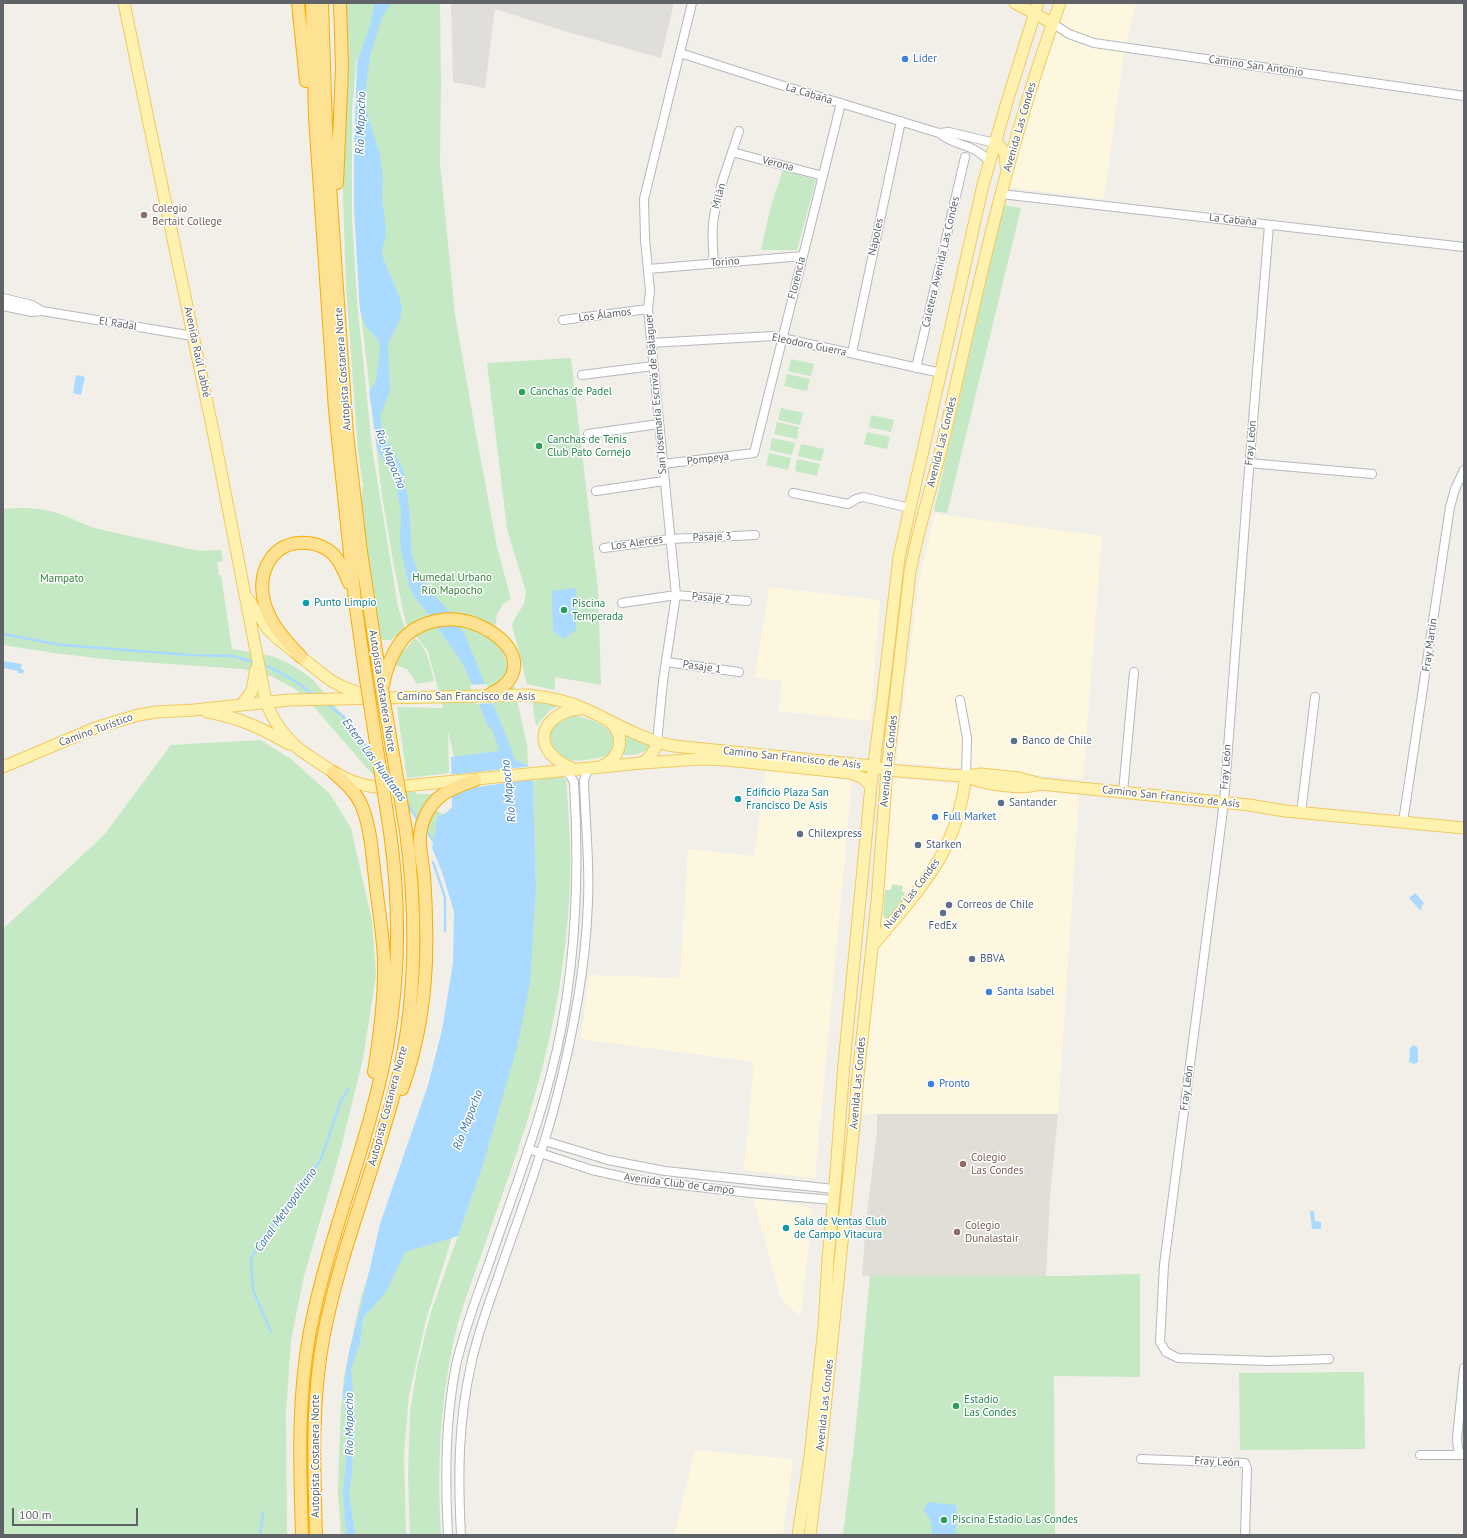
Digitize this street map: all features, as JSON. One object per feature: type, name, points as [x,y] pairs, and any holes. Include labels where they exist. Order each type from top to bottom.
[{"type":"highway","points":[[298,3],[306,81],[317,162]]},
{"type":"highway","name":"Autopista Costanera Norte","points":[[302,1535],[300,1423],[302,1391],[308,1344],[316,1301],[366,1129],[387,1048],[396,979],[398,906],[390,832],[355,601],[335,418],[317,162],[313,74],[312,3]]},
{"type":"highway","name":"Autopista Costanera Norte","points":[[316,1535],[314,1429],[316,1398],[323,1343],[330,1307],[340,1270],[382,1134],[404,1048],[412,994],[414,955],[414,915],[406,831],[379,694],[379,676],[351,473],[324,94],[322,3]]},
{"type":"highway","points":[[334,236],[342,68],[340,3]]},
{"type":"highway","points":[[301,657],[273,622],[263,599],[262,576],[266,566],[275,554],[288,545],[299,542],[312,543],[325,548],[340,562],[355,601]]},
{"type":"highway","points":[[379,694],[393,654],[406,636],[416,629],[435,621],[459,619],[475,623],[492,632],[502,641],[512,654],[514,667],[510,680],[489,695]]},
{"type":"highway","points":[[334,772],[353,790],[365,813],[383,940],[383,1008],[366,1129]]},
{"type":"highway","points":[[382,1134],[408,1072],[422,1004],[427,944],[426,899],[420,851],[421,827],[431,805],[441,794],[475,780]]},
{"type":"main road","name":"Avenida Raúl Labbé","points":[[124,3],[245,594],[257,660],[259,681],[266,702]]},
{"type":"main road","points":[[1015,3],[1037,6],[1052,23]]},
{"type":"main road","name":"Avenida Las Condes","points":[[810,1535],[822,1438],[873,946],[887,770],[910,572],[916,541],[948,420],[1001,194],[1024,111],[1052,23],[1060,3]]},
{"type":"main road","name":"Avenida Las Condes","points":[[798,1535],[817,1398],[844,1064],[871,786],[898,564],[989,162],[1037,6]]},
{"type":"main road","points":[[995,143],[1004,151],[1006,177]]},
{"type":"main road","points":[[935,400],[936,413],[948,420]]},
{"type":"main road","points":[[245,594],[267,628],[336,684],[351,690],[379,694]]},
{"type":"main road","points":[[242,704],[259,681]]},
{"type":"main road","name":"Camino San Francisco de Asís","points":[[871,786],[863,778],[854,773],[727,760],[701,759],[594,767],[577,770],[394,788],[373,787],[356,784],[300,750],[278,725],[269,711],[266,702],[351,698],[379,694],[430,696],[516,695],[554,698],[586,709],[608,721],[657,742],[701,749],[873,766],[887,770],[966,776],[983,783],[1025,787],[1041,784],[1224,802],[1301,813],[1464,828]]},
{"type":"main road","name":"Camino Turístico","points":[[3,767],[78,735],[113,722],[138,715],[266,702]]},
{"type":"main road","points":[[577,770],[560,762],[550,754],[545,744],[544,734],[549,724],[562,712],[574,709],[586,709]]},
{"type":"main road","points":[[194,710],[222,715],[249,723],[300,750]]},
{"type":"main road","points":[[594,767],[611,761],[619,751],[620,744],[617,731],[608,721]]},
{"type":"main road","points":[[642,763],[651,756],[657,742]]},
{"type":"main road","name":"Nueva Las Condes","points":[[873,946],[919,889],[937,863],[956,821],[966,776]]},
{"type":"main road","points":[[850,1003],[855,1016],[864,1022]]},
{"type":"street","name":"San Josemaría Escrivá de Balaguer","points":[[657,742],[666,662],[676,595],[648,310],[650,291],[644,199],[647,180],[692,3]]},
{"type":"street","name":"Camino San Antonio","points":[[1052,23],[1077,38],[1094,43],[1464,96]]},
{"type":"street","name":"La Cabaña","points":[[680,53],[841,104],[939,133],[947,139],[978,150],[989,162]]},
{"type":"street","name":"Florencia","points":[[754,453],[841,104]]},
{"type":"street","name":"Nápoles","points":[[852,354],[901,121]]},
{"type":"street","name":"Milán","points":[[714,263],[712,241],[713,218],[718,196],[739,132]]},
{"type":"street","name":"La Cabaña","points":[[939,133],[949,132],[995,143]]},
{"type":"street","name":"Verona","points":[[732,152],[823,176]]},
{"type":"street","name":"Caletera Avenida Las Condes","points":[[916,368],[966,157]]},
{"type":"street","name":"La Cabaña","points":[[1001,194],[1464,246]]},
{"type":"street","name":"Fray León","points":[[1269,225],[1249,463],[1224,802],[1164,1265],[1160,1342],[1166,1352],[1178,1358],[1269,1361],[1329,1359]]},
{"type":"street","name":"Torino","points":[[648,269],[803,256]]},
{"type":"street","name":"El Radal","points":[[3,298],[32,305],[42,311]]},
{"type":"street","name":"El Radal","points":[[3,306],[32,312],[42,311],[193,336]]},
{"type":"street","name":"Los Álamos","points":[[563,320],[648,310]]},
{"type":"street","name":"Eleodoro Guerra","points":[[651,343],[767,336],[782,337],[941,373]]},
{"type":"street","points":[[582,375],[653,366]]},
{"type":"street","points":[[588,434],[659,424]]},
{"type":"street","name":"Pompeya","points":[[663,464],[754,453]]},
{"type":"street","points":[[1249,463],[1372,474]]},
{"type":"street","name":"Fray Martín","points":[[1403,822],[1450,507],[1455,489],[1463,474]]},
{"type":"street","points":[[596,490],[664,481]]},
{"type":"street","points":[[793,493],[848,504],[863,497],[910,508]]},
{"type":"street","name":"Pasaje 3","points":[[670,539],[755,535]]},
{"type":"street","name":"Los Alerces","points":[[604,548],[670,539]]},
{"type":"street","name":"Pasaje 2","points":[[622,603],[676,595],[747,601]]},
{"type":"street","name":"Pasaje 1","points":[[666,662],[739,672]]},
{"type":"street","points":[[1123,792],[1134,672]]},
{"type":"street","points":[[1301,813],[1315,697]]},
{"type":"street","name":"Nueva Las Condes","points":[[960,700],[967,738],[966,776]]},
{"type":"street","points":[[461,1535],[459,1447],[463,1406],[470,1367],[483,1319],[545,1141],[570,1044],[584,957],[588,909],[589,873],[584,781],[586,774],[594,767]]},
{"type":"street","points":[[448,1535],[446,1484],[447,1431],[457,1364],[472,1311],[542,1106],[558,1047],[567,992],[576,894],[574,785],[572,778],[564,771]]},
{"type":"street","name":"Avenida Club de Campo","points":[[545,1141],[595,1157],[665,1172],[834,1189]]},
{"type":"street","name":"Avenida Club de Campo","points":[[528,1149],[615,1176],[663,1184],[833,1200]]},
{"type":"street","points":[[592,1170],[595,1157]]},
{"type":"street","points":[[663,1184],[665,1172]]},
{"type":"street","points":[[751,1193],[752,1180]]},
{"type":"street","points":[[1463,1455],[1458,1450],[1457,1438],[1464,1368]]},
{"type":"street","points":[[1420,1455],[1463,1455]]},
{"type":"street","name":"Fray León","points":[[1141,1459],[1245,1463],[1247,1468],[1245,1535]]},
{"type":"shaded area","points":[[451,3],[674,3],[661,58],[564,31],[495,9],[485,88],[453,82]]},
{"type":"shaded area","points":[[1065,3],[1136,3],[1124,52],[1104,199],[1007,187],[1049,43]]},
{"type":"shaded area","points":[[935,514],[1102,536],[1083,779],[896,762],[919,580]]},
{"type":"shaded area","points":[[769,587],[880,600],[870,721],[778,711],[782,681],[755,677]]},
{"type":"shaded area","points":[[766,768],[852,781],[815,1178],[744,1170],[754,1062],[581,1039],[589,975],[680,978],[688,849],[754,856]]},
{"type":"shaded area","points":[[892,778],[1079,795],[1058,1114],[861,1114]]},
{"type":"shaded area","points":[[877,1114],[1058,1114],[1050,1196],[1046,1276],[862,1276],[866,1222],[877,1132]]},
{"type":"shaded area","points":[[753,1198],[805,1206],[811,1209],[812,1212],[801,1316],[789,1307],[781,1298]]},
{"type":"shaded area","points":[[695,1450],[793,1459],[783,1535],[674,1535]]},
{"type":"green space","name":"Humedal Urbano Río Mapocho","points":[[346,3],[440,3],[440,163],[455,315],[497,547],[511,599],[503,604],[497,614],[495,628],[513,682],[527,745],[529,784],[454,1231],[426,1320],[409,1395],[404,1454],[406,1535],[341,1535],[338,1493],[341,1409],[344,1376],[361,1297],[435,1078],[458,949],[456,903],[438,847],[420,822],[417,829],[415,817],[365,766],[314,707],[295,689],[271,676],[242,669],[113,660],[3,645],[3,509],[41,509],[98,529],[199,551],[221,550],[223,561],[217,562],[219,575],[221,575],[232,649],[272,656],[303,672],[314,681],[365,742],[407,787],[417,794],[433,794],[427,802],[443,814],[455,811],[456,766],[448,731],[449,773],[407,778],[397,707],[443,708],[428,651],[406,624],[382,496],[359,296],[357,53],[352,110],[352,220],[357,301],[372,448],[398,607],[405,628],[391,640],[382,640],[373,604],[360,511],[363,485],[358,451],[346,286],[342,166],[347,54]]},
{"type":"green space","points":[[783,170],[816,180],[797,250],[761,250],[771,206]]},
{"type":"green space","points":[[1003,205],[1021,208],[947,513],[934,511]]},
{"type":"green space","name":"Canchas de Tenis Club Pato Cornejo","points":[[571,358],[598,590],[601,685],[555,677],[555,690],[527,684],[512,625],[524,604],[526,592],[507,529],[487,363]]},
{"type":"green space","points":[[791,359],[814,364],[811,376],[788,371]]},
{"type":"green space","points":[[787,374],[810,379],[807,391],[784,386]]},
{"type":"green space","points":[[781,408],[803,413],[800,425],[778,420]]},
{"type":"green space","points":[[871,415],[894,420],[891,432],[869,427]]},
{"type":"green space","points":[[777,422],[799,427],[797,439],[774,434]]},
{"type":"green space","points":[[867,432],[890,437],[887,449],[864,444]]},
{"type":"green space","points":[[772,438],[795,443],[792,455],[770,450]]},
{"type":"green space","points":[[801,444],[824,449],[821,461],[798,456]]},
{"type":"green space","points":[[769,453],[791,458],[788,470],[766,465]]},
{"type":"green space","points":[[797,459],[820,464],[817,476],[795,471]]},
{"type":"green space","points":[[415,638],[426,652],[434,681],[417,684],[407,669],[395,665],[399,656]]},
{"type":"green space","points":[[532,700],[561,704],[550,710],[536,726]]},
{"type":"green space","points":[[572,715],[589,719],[600,724],[614,735],[614,747],[608,756],[586,760],[569,760],[564,758],[554,749],[550,737],[553,726],[563,717]]},
{"type":"green space","points":[[624,734],[650,744],[651,747],[638,754],[623,755],[625,745]]},
{"type":"green space","points":[[260,740],[291,759],[330,794],[351,828],[372,921],[376,975],[363,1059],[340,1152],[304,1276],[291,1340],[286,1412],[287,1535],[3,1535],[3,929],[104,835],[171,745]]},
{"type":"green space","points":[[558,776],[563,777],[566,780],[570,832],[570,885],[563,963],[554,1015],[543,1066],[530,1111],[511,1171],[463,1308],[451,1353],[443,1405],[441,1431],[439,1483],[441,1535],[410,1535],[408,1475],[410,1411],[418,1363],[431,1312],[483,1165],[536,886],[533,781]]},
{"type":"green space","points":[[892,884],[903,886],[902,892],[905,892],[903,900],[887,919],[885,919],[883,915],[885,890],[891,890]]},
{"type":"green space","name":"Estadio Las Condes","points":[[1140,1274],[1140,1377],[1054,1376],[1055,1535],[843,1535],[855,1436],[870,1276],[1064,1276]]},
{"type":"green space","points":[[1364,1372],[1365,1449],[1240,1450],[1239,1373]]},
{"type":"water","name":"Río Mapocho","points":[[374,3],[391,3],[382,17],[370,56],[365,95],[367,112],[380,155],[383,179],[382,199],[386,228],[382,250],[383,258],[399,296],[402,308],[400,320],[388,343],[390,391],[380,416],[381,424],[386,439],[403,469],[410,516],[411,552],[416,568],[430,591],[452,614],[465,635],[511,748],[514,759],[531,767],[533,781],[536,886],[530,983],[517,1047],[483,1165],[458,1236],[405,1252],[387,1290],[363,1317],[360,1343],[351,1369],[355,1418],[352,1472],[349,1493],[355,1535],[346,1535],[343,1493],[348,1426],[343,1393],[349,1352],[380,1224],[428,1085],[442,1030],[453,963],[454,912],[442,872],[432,848],[438,816],[445,814],[452,807],[451,757],[499,751],[493,731],[486,723],[463,664],[413,595],[409,585],[401,551],[401,510],[395,480],[393,473],[379,453],[377,447],[369,391],[376,381],[380,347],[378,340],[365,325],[360,311],[354,209],[354,148],[357,65],[370,27]]},
{"type":"water","points":[[76,375],[85,377],[81,395],[73,393]]},
{"type":"water","name":"Piscina Temperada","points":[[576,588],[576,630],[563,639],[553,630],[552,591]]},
{"type":"water","points":[[3,661],[22,664],[21,669],[24,670],[23,674],[18,673],[18,671],[3,668]]},
{"type":"water","points":[[1415,893],[1424,903],[1420,910],[1409,898]]},
{"type":"water","points":[[1414,1045],[1418,1048],[1418,1062],[1414,1064],[1409,1062],[1410,1048]]},
{"type":"water","points":[[1310,1211],[1314,1211],[1315,1221],[1321,1222],[1321,1229],[1312,1229]]},
{"type":"water","name":"Piscina Estadio Las Condes","points":[[930,1501],[934,1503],[956,1505],[957,1517],[955,1535],[932,1535],[932,1528],[928,1515],[923,1510]]},
{"type":"pier","points":[[487,684],[495,703],[476,704],[470,685]]},
{"type":"pier","points":[[533,766],[535,779],[469,788],[451,796],[450,775]]},
{"type":"waterway","name":"Estero Las Hualtatas","points":[[3,634],[62,645],[190,655],[233,656],[256,663]]},
{"type":"waterway","name":"Estero Las Hualtatas","points":[[263,665],[290,678],[315,696]]},
{"type":"waterway","name":"Estero Las Hualtatas","points":[[326,703],[343,716],[374,758]]},
{"type":"waterway","name":"Estero Las Hualtatas","points":[[386,774],[393,783]]},
{"type":"waterway","name":"Estero Las Hualtatas","points":[[406,802],[419,821]]},
{"type":"waterway","name":"Estero Las Hualtatas","points":[[426,830],[434,842]]},
{"type":"waterway","name":"Canal Metropolitano","points":[[433,862],[445,897],[445,931]]},
{"type":"waterway","name":"Canal Metropolitano","points":[[271,1332],[253,1290],[251,1259],[262,1239],[280,1215],[297,1197],[321,1159],[340,1103],[348,1089]]},
{"type":"waterway","name":"Canal Metropolitano","points":[[260,1535],[263,1512]]},
{"type":"place","name":"Lider","points":[[905,59]]},
{"type":"place","name":"Colegio Bertait College","points":[[144,215]]},
{"type":"place","name":"Canchas de Padel","points":[[522,392]]},
{"type":"place","name":"Canchas de Tenis Club Pato Cornejo","points":[[539,446]]},
{"type":"place","name":"Punto Limpio","points":[[306,603]]},
{"type":"place","name":"Piscina Temperada","points":[[564,610]]},
{"type":"place","name":"Banco de Chile","points":[[1014,741]]},
{"type":"place","name":"Edificio Plaza San Francisco De Asis","points":[[738,799]]},
{"type":"place","name":"Santander","points":[[1001,803]]},
{"type":"place","name":"Full Market","points":[[935,817]]},
{"type":"place","name":"Chilexpress","points":[[800,834]]},
{"type":"place","name":"Starken","points":[[918,845]]},
{"type":"place","name":"Correos de Chile","points":[[949,905]]},
{"type":"place","name":"FedEx","points":[[943,913]]},
{"type":"place","name":"BBVA","points":[[972,959]]},
{"type":"place","name":"Santa Isabel","points":[[989,992]]},
{"type":"place","name":"Pronto","points":[[931,1084]]},
{"type":"place","name":"Colegio Las Condes","points":[[963,1164]]},
{"type":"place","name":"Sala de Ventas Club de Campo Vitacura","points":[[786,1228]]},
{"type":"place","name":"Colegio Dunalastair","points":[[957,1232]]},
{"type":"place","name":"Estadio Las Condes","points":[[956,1406]]},
{"type":"place","name":"Piscina Estadio Las Condes","points":[[944,1520]]},
{"type":"park label","name":"Mampato","points":[[62,579]]}]
